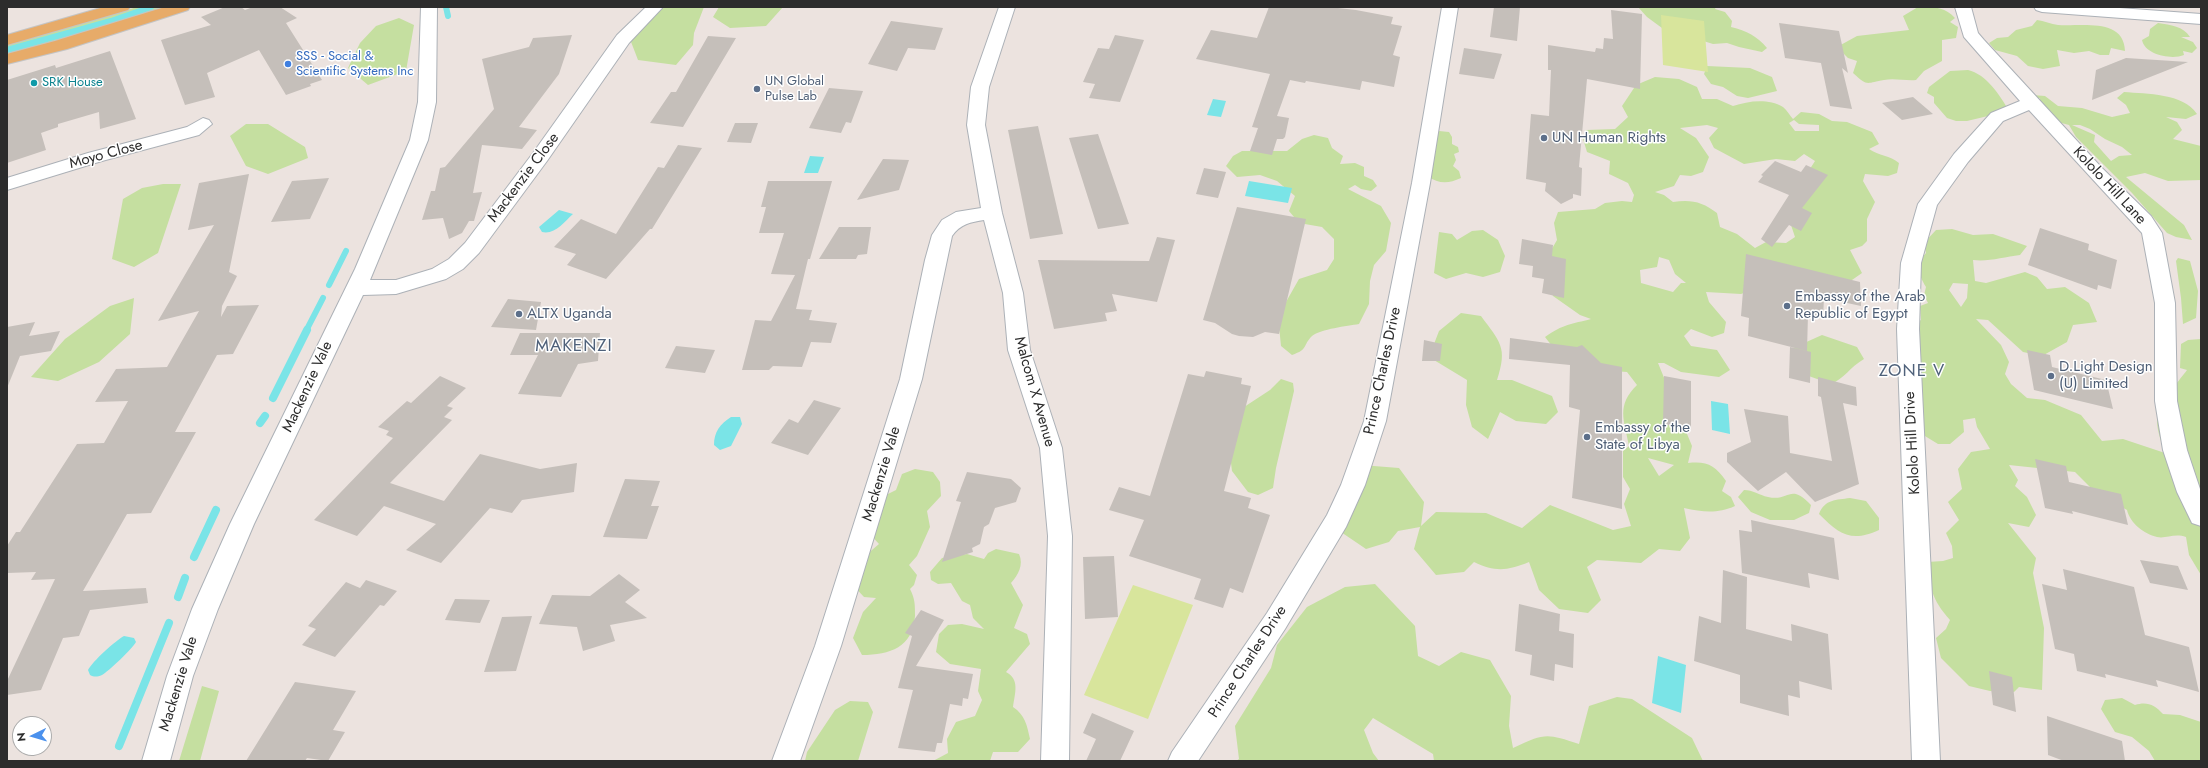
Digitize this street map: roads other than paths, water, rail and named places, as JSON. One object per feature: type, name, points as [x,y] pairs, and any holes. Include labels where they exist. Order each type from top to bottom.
[{"type":"main road","points":[[7,59],[61,45],[182,7]]},
{"type":"main road","points":[[7,40],[112,8]]},
{"type":"street","name":"Mackenzie Vale","points":[[156,761],[180,676],[204,608],[242,524],[355,288],[408,169],[419,140],[427,102],[429,71],[429,7]]},
{"type":"street","name":"Mackenzie Close","points":[[355,288],[403,285],[439,274],[456,264],[472,248],[540,158],[623,40],[655,7]]},
{"type":"street","name":"Malcom X Avenue","points":[[1007,7],[980,87],[976,125],[992,213],[1013,293],[1019,350],[1051,448],[1060,536],[1055,761]]},
{"type":"street","name":"Prince Charles Drive","points":[[1182,761],[1276,621],[1337,520],[1353,485],[1375,421],[1421,184],[1450,7]]},
{"type":"street","name":"Kololo Hill Lane","points":[[1963,7],[1970,33],[2031,103],[2095,172],[2144,221],[2152,233],[2165,303],[2166,401],[2175,450],[2189,492],[2201,516]]},
{"type":"street","points":[[2042,7],[2201,19]]},
{"type":"street","name":"Kololo Hill Drive","points":[[1926,761],[1924,676],[1908,337],[1911,263],[1928,204],[1961,158],[1997,117],[2031,103]]},
{"type":"street","name":"Moyo Close","points":[[7,184],[95,157],[193,131],[204,124]]},
{"type":"street","name":"Mackenzie Vale","points":[[786,761],[828,646],[911,379],[935,260],[942,235],[949,225],[963,217],[992,213]]},
{"type":"water","points":[[1213,99],[1226,101],[1221,117],[1207,115]]},
{"type":"water","points":[[810,156],[824,157],[818,173],[804,173]]},
{"type":"water","points":[[1249,181],[1292,188],[1288,203],[1245,196]]},
{"type":"water","points":[[559,210],[573,214],[555,230],[551,232],[542,232],[539,227]]},
{"type":"water","points":[[1711,401],[1728,404],[1730,434],[1712,430]]},
{"type":"water","points":[[731,417],[740,417],[742,424],[731,446],[720,450],[714,445],[716,432],[724,422]]},
{"type":"water","points":[[124,636],[134,638],[136,642],[115,665],[105,673],[99,676],[90,675],[88,670],[94,662]]},
{"type":"water","points":[[1658,656],[1686,665],[1681,713],[1652,703]]},
{"type":"waterway","points":[[7,50],[111,21],[151,7]]},
{"type":"waterway","points":[[446,7],[448,16]]},
{"type":"waterway","points":[[329,285],[346,251]]},
{"type":"waterway","points":[[306,331],[323,298]]},
{"type":"waterway","points":[[273,398],[307,330]]},
{"type":"waterway","points":[[260,423],[265,416]]},
{"type":"waterway","points":[[194,557],[216,510]]},
{"type":"waterway","points":[[178,597],[185,578]]},
{"type":"waterway","points":[[119,746],[169,623]]},
{"type":"place","name":"SSS - Social & Scientific Systems Inc","points":[[288,64]]},
{"type":"place","name":"SRK House","points":[[34,83]]},
{"type":"place","name":"UN Global Pulse Lab","points":[[757,89]]},
{"type":"place","name":"UN Human Rights","points":[[1544,138]]},
{"type":"place","name":"Embassy of the Arab Republic of Egypt","points":[[1787,306]]},
{"type":"place","name":"ALTX Uganda","points":[[519,314]]},
{"type":"place","name":"D.Light Design (U) Limited","points":[[2051,376]]},
{"type":"place","name":"Embassy of the State of Libya","points":[[1587,437]]},
{"type":"district","name":"MAKENZI","points":[[574,347]]},
{"type":"district","name":"ZONE V","points":[[1912,372]]}]
